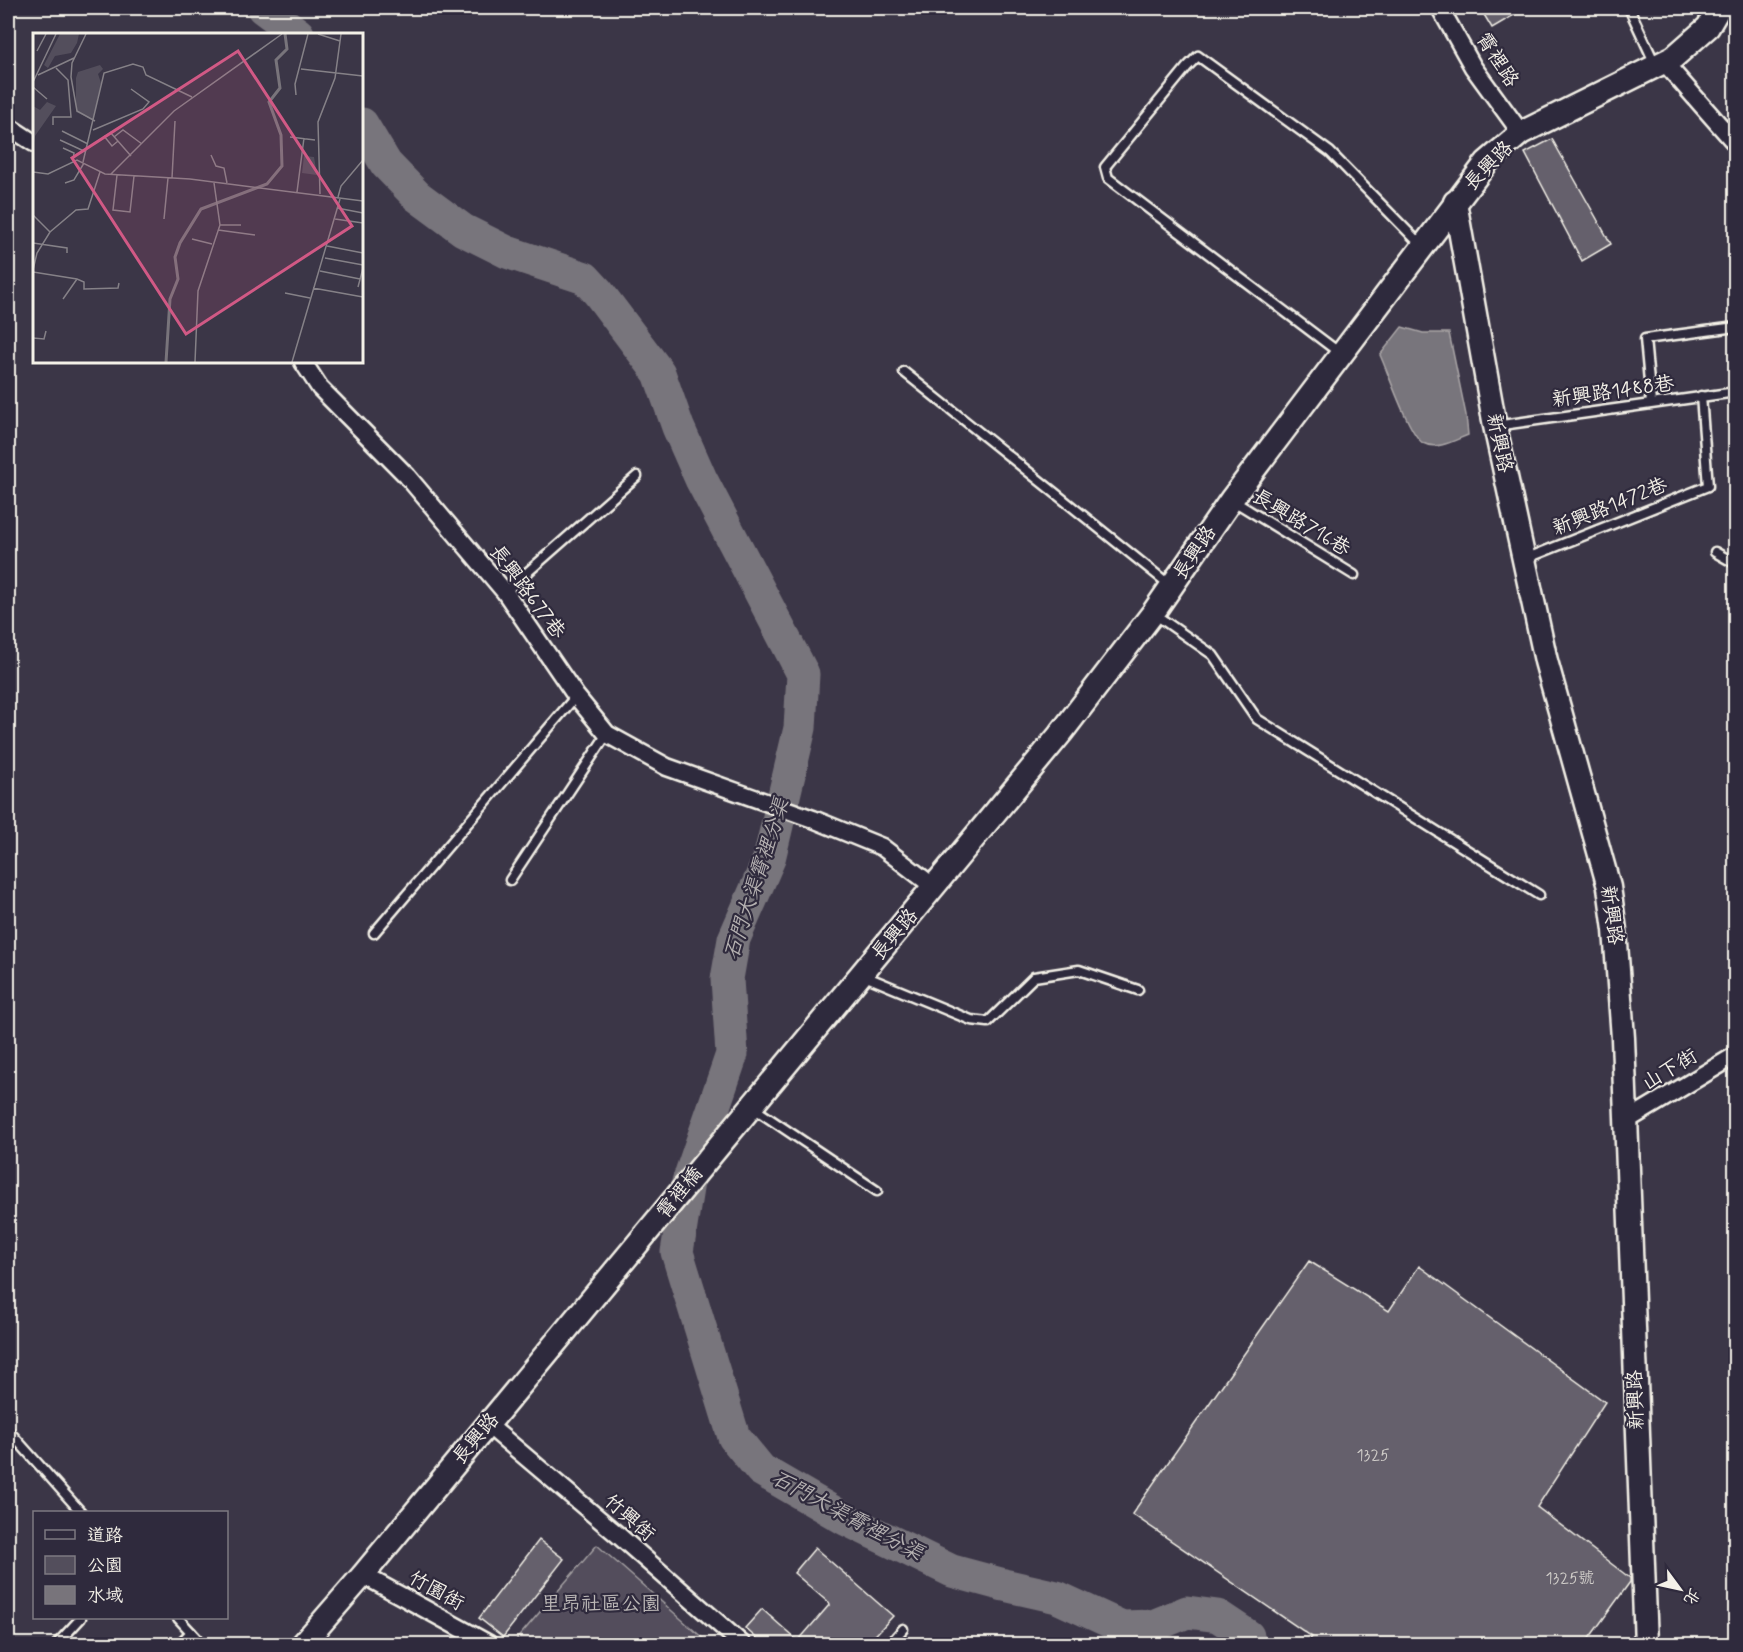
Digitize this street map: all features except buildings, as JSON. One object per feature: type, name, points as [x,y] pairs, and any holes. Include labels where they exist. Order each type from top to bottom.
[{"type":"main road","name":"長興路","points":[[712,1153],[1061,733],[1153,613],[1231,500],[1487,162],[1521,133],[1674,57],[1708,27],[1719,8]]},
{"type":"main road","name":"新興路","points":[[1455,202],[1494,426],[1546,661],[1609,887],[1616,930],[1626,1121],[1646,1644]]},
{"type":"main road","name":"霄裡橋","points":[[648,1232],[712,1153]]},
{"type":"main road","name":"長興路","points":[[303,1644],[648,1232]]},
{"type":"street","name":"霄裡路","points":[[1440,8],[1473,67],[1521,133]]},
{"type":"street","points":[[1660,64],[1732,133]]},
{"type":"street","points":[[8,126],[33,142]]},
{"type":"street","name":"長興路677巷","points":[[304,363],[320,388],[407,476],[505,592],[576,696],[607,734],[667,766],[813,819],[882,847],[934,887]]},
{"type":"street","name":"山下街","points":[[1626,1121],[1736,1055]]},
{"type":"street","name":"竹興街","points":[[488,1425],[742,1644]]},
{"type":"street","name":"竹園街","points":[[363,1575],[489,1644]]},
{"type":"lane","points":[[1629,8],[1660,64]]},
{"type":"lane","points":[[1727,8],[1736,14]]},
{"type":"lane","points":[[1341,355],[1108,178],[1105,167],[1186,67],[1198,56],[1330,152],[1422,246]]},
{"type":"lane","points":[[1651,403],[1645,339],[1736,327]]},
{"type":"lane","points":[[904,372],[1171,587]]},
{"type":"lane","name":"新興路1488巷","points":[[1494,426],[1736,392]]},
{"type":"lane","name":"新興路1472巷","points":[[1524,559],[1708,486],[1701,396]]},
{"type":"lane","points":[[505,592],[637,476]]},
{"type":"lane","name":"長興路716巷","points":[[1231,500],[1354,575]]},
{"type":"lane","points":[[1715,552],[1736,564]]},
{"type":"lane","points":[[1153,613],[1213,655],[1257,719],[1539,895]]},
{"type":"lane","points":[[374,933],[576,696]]},
{"type":"lane","points":[[510,880],[607,734]]},
{"type":"lane","points":[[862,974],[971,1020],[988,1022],[1034,977],[1079,970],[1138,990]]},
{"type":"lane","points":[[752,1107],[877,1191]]},
{"type":"lane","points":[[8,1430],[80,1511]]},
{"type":"lane","points":[[57,1644],[79,1619]]},
{"type":"lane","points":[[180,1619],[202,1644]]},
{"type":"lane","points":[[890,1644],[903,1629]]},
{"type":"lane","points":[[179,1644],[191,1632]]},
{"type":"green space","name":"里昂社區公園","points":[[597,1545],[705,1640],[702,1644],[525,1644],[516,1640]]},
{"type":"water","points":[[1402,327],[1423,333],[1449,333],[1468,435],[1434,446],[1423,443],[1417,438],[1380,355]]},
{"type":"waterway","name":"石門大渠霄裡分渠","points":[[263,8],[297,33]]},
{"type":"waterway","name":"石門大渠霄裡分渠","points":[[363,126],[386,164],[417,196],[463,230],[507,252],[585,278],[598,292],[659,373],[678,427],[701,479],[803,674],[800,728],[769,859],[734,939],[727,979],[732,1054],[688,1182],[677,1252],[734,1437],[761,1470],[847,1520],[952,1571],[1057,1597],[1122,1627],[1153,1626],[1187,1612],[1218,1616],[1248,1636],[1250,1644]]}]
